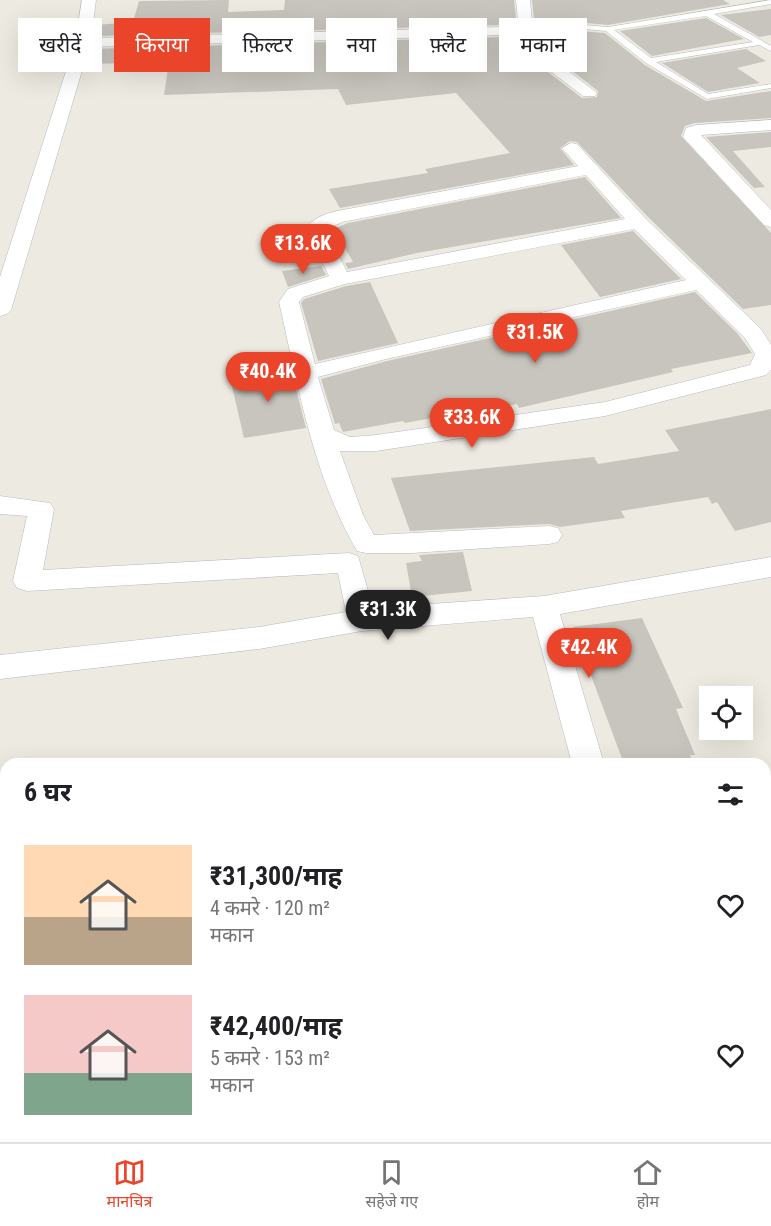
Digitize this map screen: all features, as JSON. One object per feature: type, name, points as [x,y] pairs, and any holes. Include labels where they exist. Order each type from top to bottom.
[{"type":"street","points":[[86,18],[89,0]]},
{"type":"street","points":[[523,0],[525,18]]},
{"type":"street","points":[[102,43],[499,33]]},
{"type":"street","points":[[0,310],[74,72]]},
{"type":"street","points":[[561,72],[589,93]]},
{"type":"street","points":[[771,125],[696,130],[692,132],[692,137],[771,221]]},
{"type":"street","points":[[323,435],[348,445],[376,443],[604,409],[758,370],[765,363],[766,354],[762,331],[701,283],[638,222],[571,148]]},
{"type":"street","points":[[341,279],[316,230],[322,223],[348,215],[590,169]]},
{"type":"street","points":[[549,535],[412,544],[366,544],[350,515],[323,435],[289,303],[295,292],[341,279],[638,222]]},
{"type":"street","points":[[306,373],[383,353],[701,283]]},
{"type":"street","points":[[0,505],[41,509],[27,581],[349,563],[362,620]]},
{"type":"street","points":[[0,667],[259,639],[362,620],[544,606],[771,567]]},
{"type":"street","points":[[544,606],[586,758]]},
{"type":"lane","points":[[587,27],[608,29],[771,2]]},
{"type":"lane","points":[[709,14],[771,49]]},
{"type":"lane","points":[[608,29],[650,61],[707,97],[771,86]]},
{"type":"lane","points":[[650,61],[759,43]]},
{"type":"building","points":[[229,0],[228,12],[284,10],[285,0],[514,0],[516,18],[499,18],[499,25],[487,25],[487,18],[409,18],[409,27],[397,28],[397,18],[326,18],[326,30],[314,30],[314,18],[222,18],[222,33],[210,33],[210,18],[134,18],[139,1]]},
{"type":"building","points":[[532,0],[723,0],[730,4],[608,25],[587,23],[587,18],[534,18]]},
{"type":"building","points":[[771,9],[771,35],[759,37],[721,15]]},
{"type":"building","points":[[706,18],[744,39],[652,56],[620,31]]},
{"type":"building","points":[[114,24],[114,35],[102,36],[102,25]]},
{"type":"building","points":[[587,32],[605,33],[645,65],[706,101],[771,91],[771,118],[695,123],[685,126],[681,136],[771,233],[771,305],[743,309],[647,216],[577,142],[570,141],[560,148],[574,165],[340,208],[329,189],[428,173],[425,169],[510,153],[456,93],[346,105],[338,89],[164,95],[167,72],[210,72],[210,46],[222,45],[222,72],[314,72],[314,42],[326,42],[326,72],[397,72],[397,40],[409,40],[409,72],[487,72],[487,37],[499,37],[499,72],[548,72],[582,98],[597,97],[598,91],[574,72],[587,72]]},
{"type":"building","points":[[114,48],[114,63],[102,64],[102,49]]},
{"type":"building","points":[[746,49],[766,61],[737,68],[760,83],[708,92],[662,63]]},
{"type":"building","points":[[771,132],[771,147],[733,151],[765,187],[754,188],[706,137]]},
{"type":"building","points":[[585,177],[621,218],[417,253],[348,269],[345,263],[353,262],[334,229],[348,223]]},
{"type":"building","points":[[633,231],[681,279],[600,297],[561,245]]},
{"type":"building","points":[[321,266],[326,275],[288,287],[282,271]]},
{"type":"building","points":[[370,282],[398,343],[318,361],[301,303],[304,299],[346,286]]},
{"type":"building","points":[[695,292],[737,333],[752,353],[671,369],[673,372],[519,408],[517,404],[461,416],[459,413],[343,432],[339,423],[335,424],[321,379],[387,361]]},
{"type":"building","points":[[291,369],[306,428],[244,438],[230,378]]},
{"type":"building","points":[[771,409],[771,522],[735,531],[717,502],[712,504],[708,497],[621,511],[625,518],[560,527],[549,524],[410,531],[391,478],[594,457],[598,464],[679,451],[665,430]]},
{"type":"building","points":[[463,552],[472,591],[412,597],[406,563],[422,561],[419,555]]},
{"type":"building","points":[[642,618],[683,708],[676,709],[695,755],[690,755],[691,758],[622,758],[573,627]]}]
